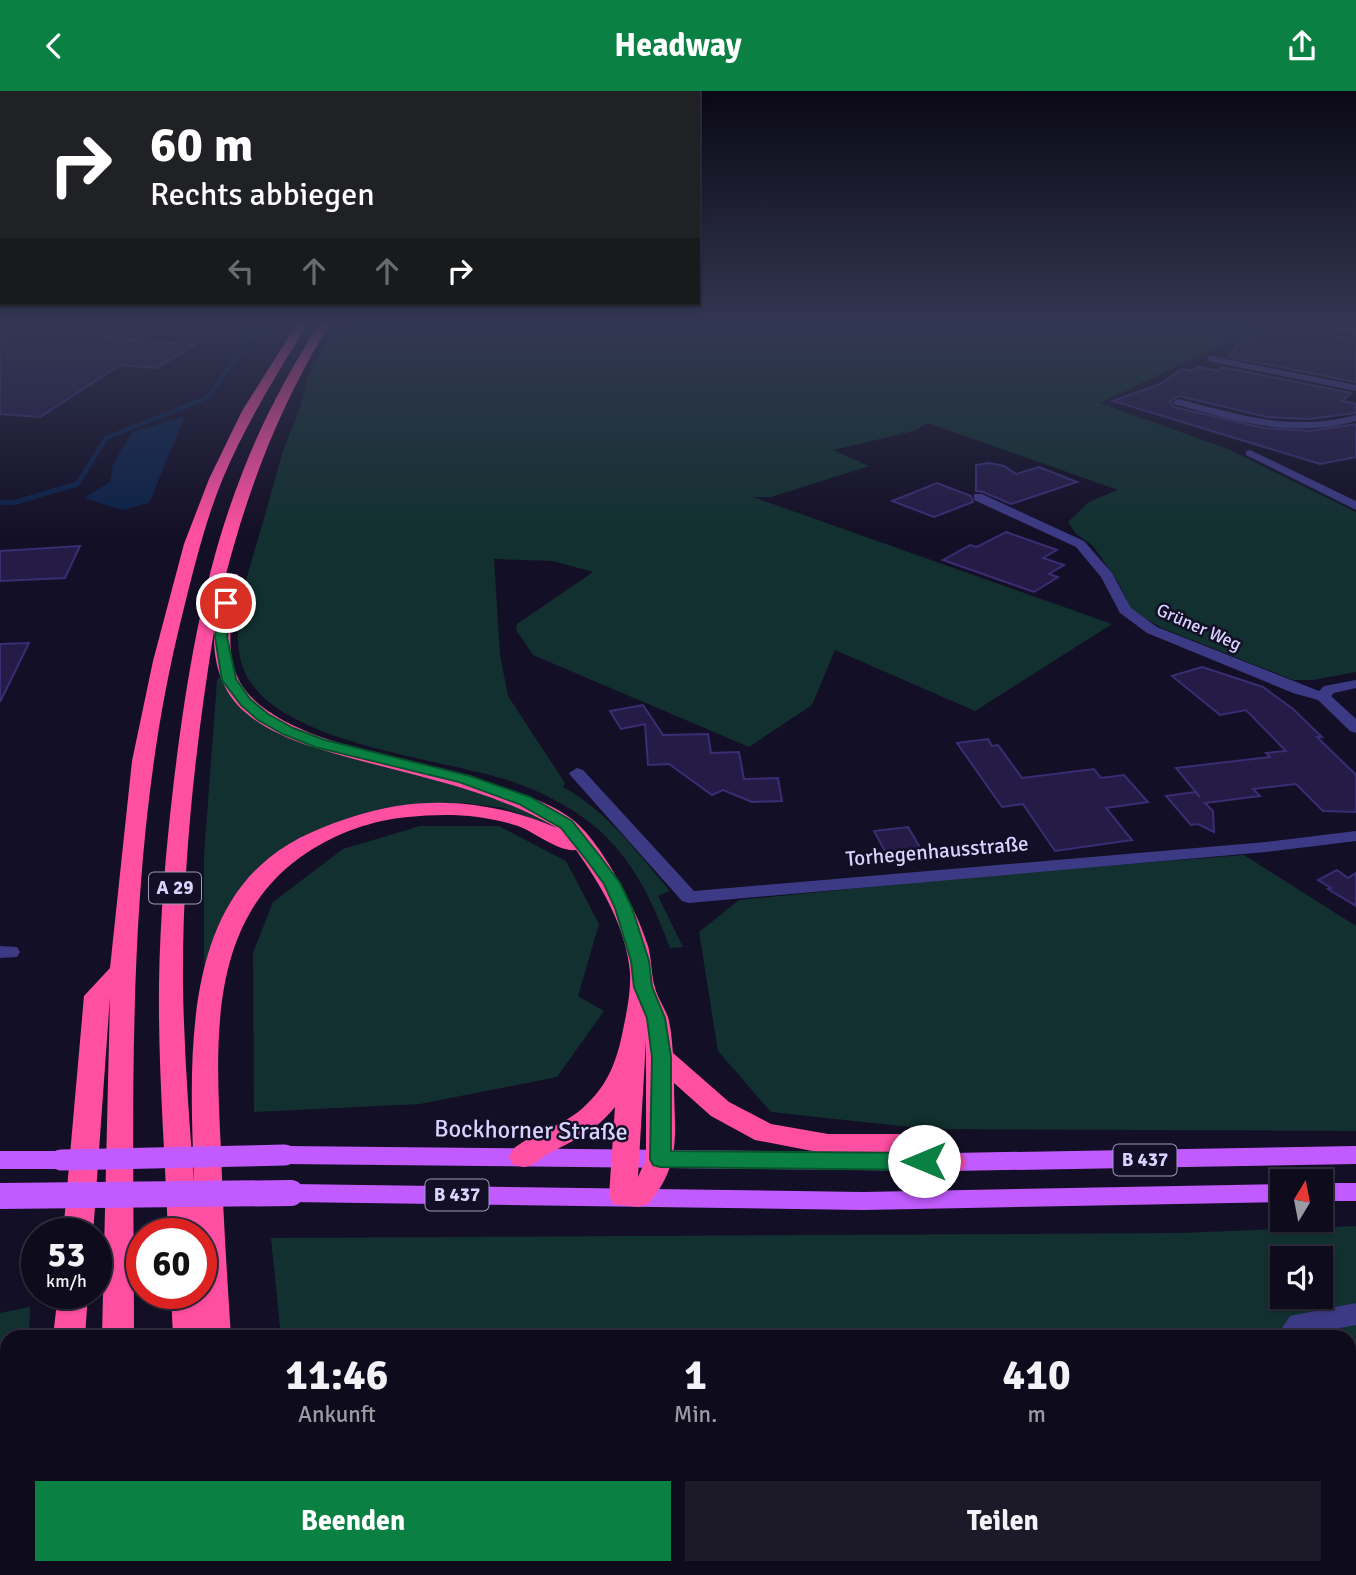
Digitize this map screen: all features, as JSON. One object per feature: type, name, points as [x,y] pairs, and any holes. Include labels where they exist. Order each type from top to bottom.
[{"type":"highway","name":"A 29","points":[[118,1330],[122,970],[142,761],[162,661],[192,544],[216,479],[259,394]]},
{"type":"highway","name":"A 29","points":[[182,1218],[175,1091],[172,950],[179,824],[197,673],[225,546],[270,419],[283,394]]},
{"type":"highway","points":[[225,546],[236,555],[221,637],[224,662],[229,680],[246,702],[288,731],[320,744],[464,779],[524,800],[566,824],[612,883],[640,961],[643,987],[656,1018],[661,1057],[660,1159],[653,1179],[631,1196],[626,1159],[632,1052],[643,987]]},
{"type":"highway","points":[[215,1330],[203,1064],[211,991],[225,938],[232,918],[256,882],[292,850],[327,832],[362,819],[438,807],[485,810],[530,822],[552,832],[594,859]]},
{"type":"highway","points":[[79,1218],[96,996],[122,970]]},
{"type":"highway","points":[[523,1157],[536,1145],[566,1134],[596,1114],[614,1092],[632,1052]]},
{"type":"highway","points":[[661,1057],[720,1109],[765,1133],[828,1144],[916,1144],[952,1162]]},
{"type":"highway","points":[[70,1330],[72,1309]]},
{"type":"highway","points":[[187,1309],[189,1330]]},
{"type":"main road","name":"Bockhorner Straße","points":[[3,1160],[285,1155],[952,1162],[1356,1155]]},
{"type":"main road","points":[[1334,1192],[1356,1192]]},
{"type":"main road","name":"B 437","points":[[0,1196],[291,1193],[863,1201],[1270,1193]]},
{"type":"street","points":[[1178,402],[1234,417],[1309,428],[1343,423],[1356,418]]},
{"type":"street","points":[[1250,453],[1356,506]]},
{"type":"street","name":"Grüner Weg","points":[[978,497],[1080,544],[1107,576],[1125,610],[1152,630],[1298,690],[1323,697]]},
{"type":"street","points":[[1356,684],[1329,689],[1323,697],[1356,727]]},
{"type":"street","name":"Torhegenhausstraße","points":[[577,773],[689,897],[1356,836]]},
{"type":"street","points":[[1294,1330],[1299,1324],[1356,1314]]},
{"type":"green space","points":[[304,394],[1118,394],[1100,403],[1228,449],[1356,512],[1356,672],[1313,680],[1293,680],[1162,628],[1132,611],[1118,582],[1093,546],[1075,533],[1068,522],[1089,502],[1118,490],[928,423],[914,431],[833,450],[869,466],[771,497],[753,497],[1112,624],[975,711],[835,650],[812,705],[749,747],[533,655],[516,630],[517,624],[593,572],[553,561],[494,559],[500,655],[508,696],[565,783],[563,787],[608,821],[670,891],[658,896],[683,947],[670,948],[656,913],[630,866],[606,837],[574,811],[544,794],[513,782],[356,743],[315,728],[280,710],[253,686],[240,657],[240,610],[283,451]]},
{"type":"green space","points":[[221,676],[251,714],[464,784],[551,821],[547,824],[503,808],[466,803],[405,805],[298,841],[204,965],[204,856],[217,680]]},
{"type":"green space","points":[[420,826],[499,826],[566,861],[599,924],[578,996],[604,1011],[557,1077],[420,1104],[254,1112],[253,953],[273,902],[343,849]]},
{"type":"green space","points":[[1244,855],[1356,926],[1356,1131],[928,1129],[771,1112],[718,1051],[699,932],[739,900],[989,875]]},
{"type":"green space","points":[[1356,1226],[1356,1330],[280,1330],[271,1238],[1180,1233],[1270,1229],[1270,1232],[1334,1232],[1334,1227]]},
{"type":"green space","points":[[30,1309],[29,1330],[0,1330],[0,1313]]},
{"type":"water","points":[[185,416],[149,503],[122,510],[84,498],[110,482],[113,464],[132,432]]},
{"type":"building","points":[[0,394],[75,394],[40,417],[0,414]]},
{"type":"building","points":[[1132,394],[1350,394],[1342,401],[1356,404],[1356,413],[1309,419],[1267,417],[1179,396],[1170,401],[1173,407],[1264,428],[1310,431],[1356,424],[1356,457],[1320,464],[1113,401]]},
{"type":"building","points":[[989,463],[1004,466],[1016,474],[1039,467],[1077,482],[1011,504],[976,491],[976,465]]},
{"type":"building","points":[[937,483],[971,496],[973,502],[934,517],[892,501]]},
{"type":"building","points":[[1006,532],[1057,550],[1043,558],[1064,565],[1049,574],[1058,577],[1034,592],[943,560],[970,545],[977,547]]},
{"type":"building","points":[[80,546],[65,578],[0,581],[0,551]]},
{"type":"building","points":[[29,643],[0,702],[0,644]]},
{"type":"building","points":[[1202,667],[1263,687],[1293,709],[1356,775],[1356,812],[1323,811],[1296,784],[1253,789],[1260,796],[1205,803],[1213,811],[1214,832],[1198,824],[1191,825],[1166,796],[1195,792],[1200,797],[1176,768],[1270,757],[1266,753],[1286,751],[1246,710],[1220,715],[1172,676]]},
{"type":"building","points":[[643,705],[663,735],[708,734],[711,753],[739,752],[744,779],[778,778],[782,801],[752,802],[723,790],[712,795],[669,764],[648,765],[645,724],[621,729],[610,711]]},
{"type":"building","points":[[988,739],[992,746],[998,745],[1022,778],[1094,769],[1101,778],[1124,775],[1148,802],[1106,808],[1132,840],[1055,851],[1023,804],[1002,807],[957,743]]},
{"type":"building","points":[[908,827],[922,851],[887,855],[874,831]]},
{"type":"building","points":[[1337,870],[1348,878],[1356,873],[1356,906],[1318,880]]},
{"type":"waterway","points":[[85,472],[106,438],[207,398],[210,394]]},
{"type":"waterway","points":[[0,503],[16,502],[77,484],[86,470]]},
{"type":"route","points":[[226,603],[221,637],[229,680],[236,692],[263,717],[320,744],[464,779],[524,800],[566,824],[594,859],[612,883],[623,908],[640,961],[643,987],[656,1018],[661,1057],[660,1159],[924,1161]]}]
